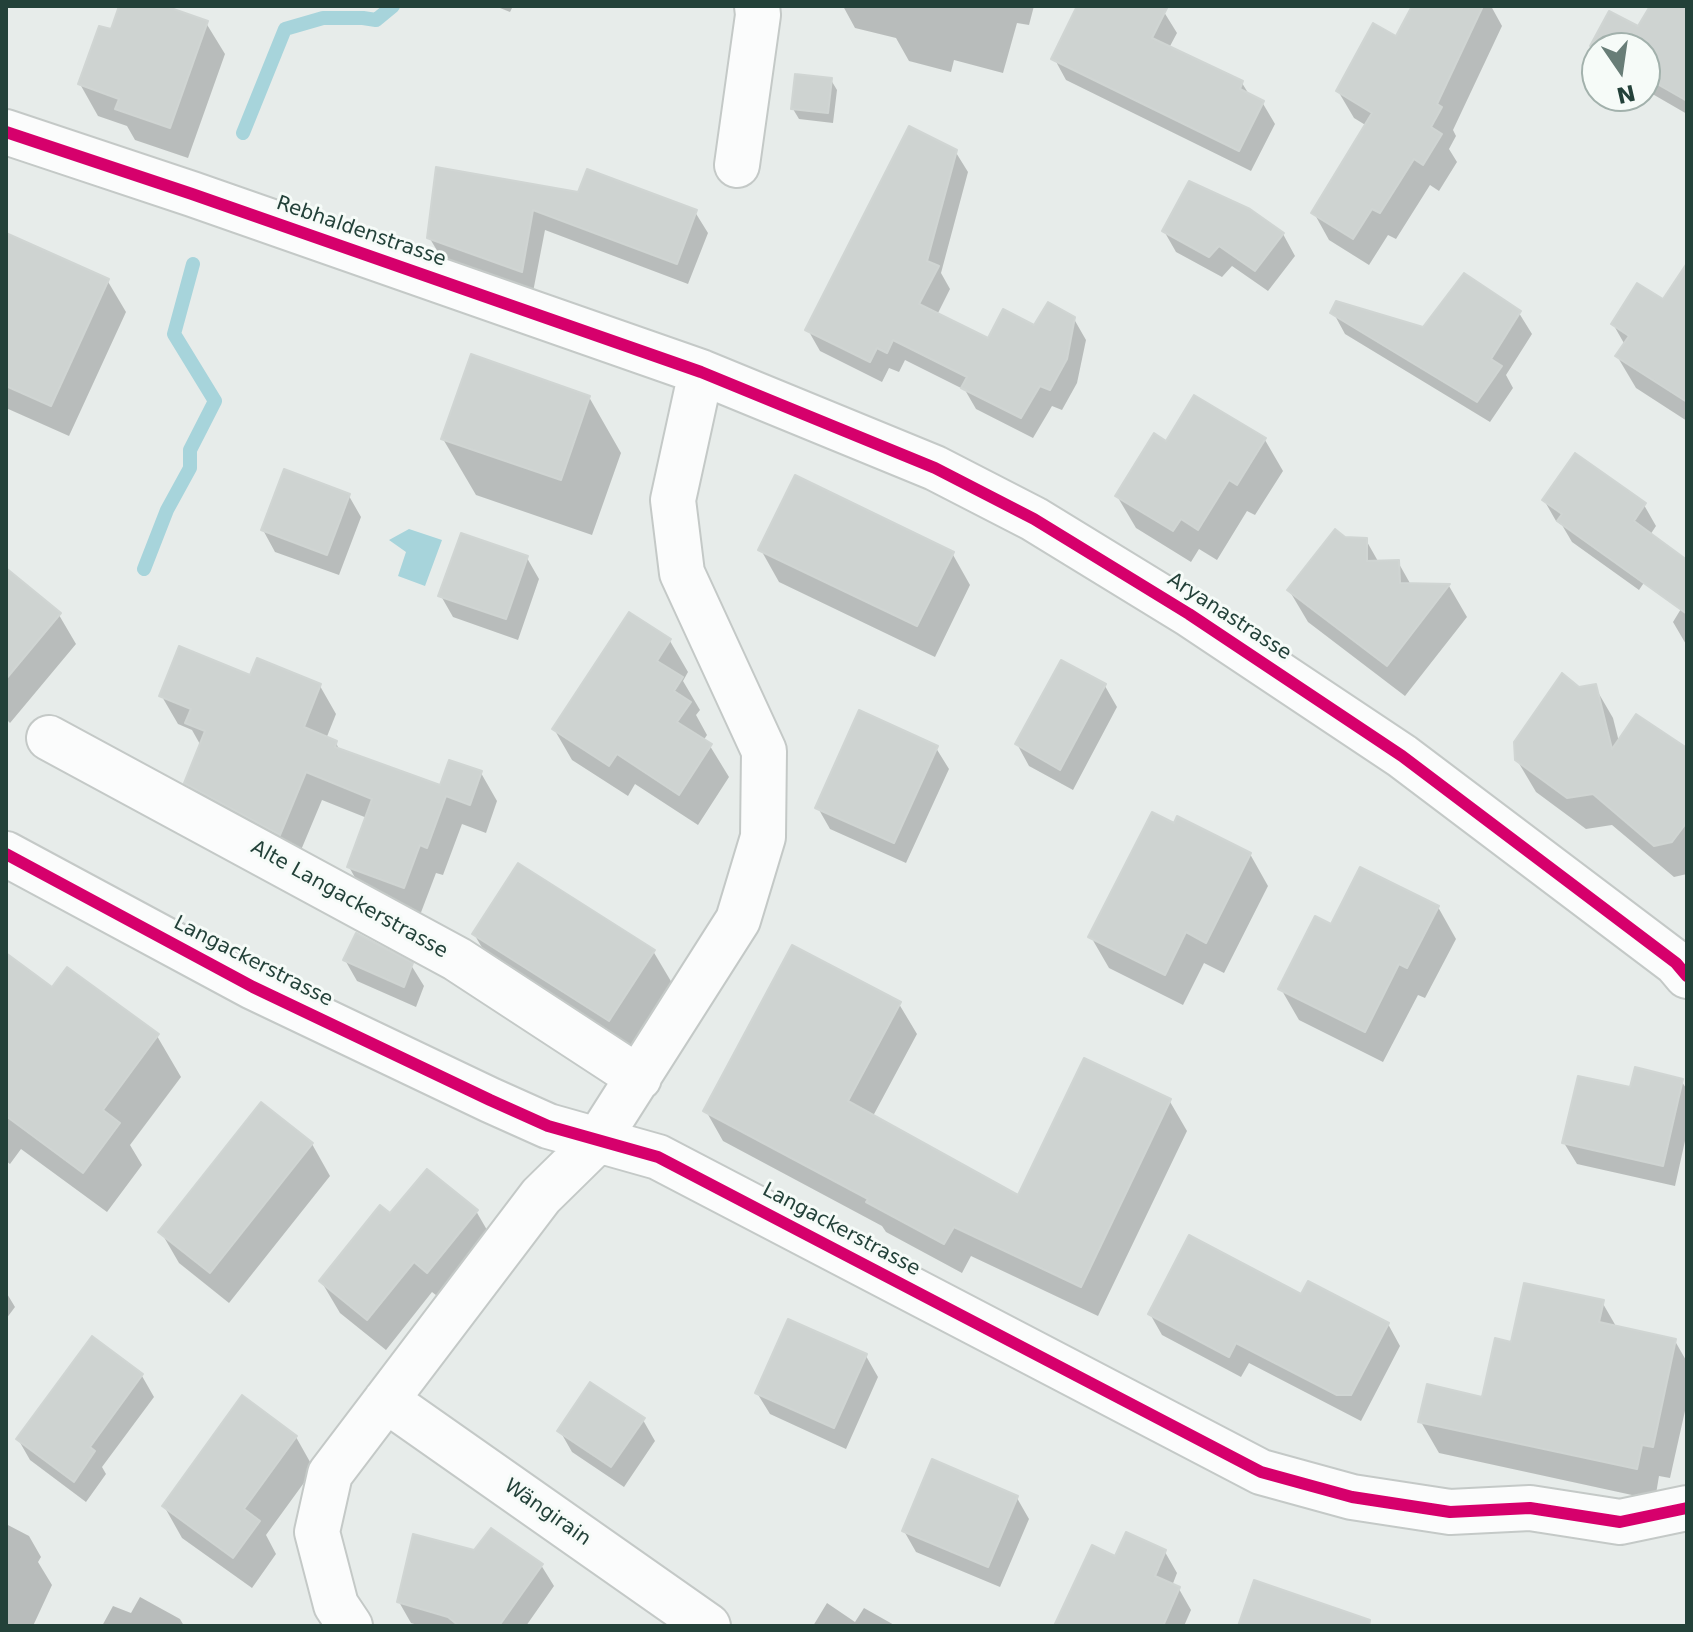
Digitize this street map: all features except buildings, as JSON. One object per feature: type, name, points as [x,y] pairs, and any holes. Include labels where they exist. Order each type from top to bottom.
[{"type":"street","points":[[737,165],[757,6]]},
{"type":"street","name":"Rebhaldenstrasse","points":[[6,132],[701,372]]},
{"type":"street","points":[[350,1626],[336,1605],[317,1532],[330,1474],[541,1196],[598,1140],[738,920],[763,837],[764,751],[682,573],[673,500],[701,372]]},
{"type":"street","name":"Aryanastrasse","points":[[701,372],[935,468],[1034,519],[1176,606],[1402,756],[1676,963],[1687,976]]},
{"type":"street","name":"Alte Langackerstrasse","points":[[49,738],[457,959],[639,1078]]},
{"type":"street","name":"Langackerstrasse","points":[[6,854],[253,987],[548,1126],[658,1157],[1261,1472],[1352,1497],[1450,1512],[1530,1508],[1620,1522],[1687,1508]]},
{"type":"street","name":"Wängirain","points":[[386,1400],[708,1626]]},
{"type":"water","points":[[409,529],[442,540],[425,586],[398,576],[406,552],[389,540]]},
{"type":"waterway","points":[[243,133],[285,29],[323,18],[376,20],[393,6]]},
{"type":"waterway","points":[[144,569],[167,510],[190,468],[190,450],[215,401],[174,334],[193,264]]},
{"type":"cycle path","points":[[6,132],[701,372],[935,468],[1034,519],[1189,614],[1402,756],[1676,963],[1687,976]]},
{"type":"cycle path","points":[[6,854],[253,987],[490,1100],[548,1126],[658,1157],[1261,1472],[1352,1497],[1450,1512],[1530,1508],[1620,1522],[1687,1508]]}]
